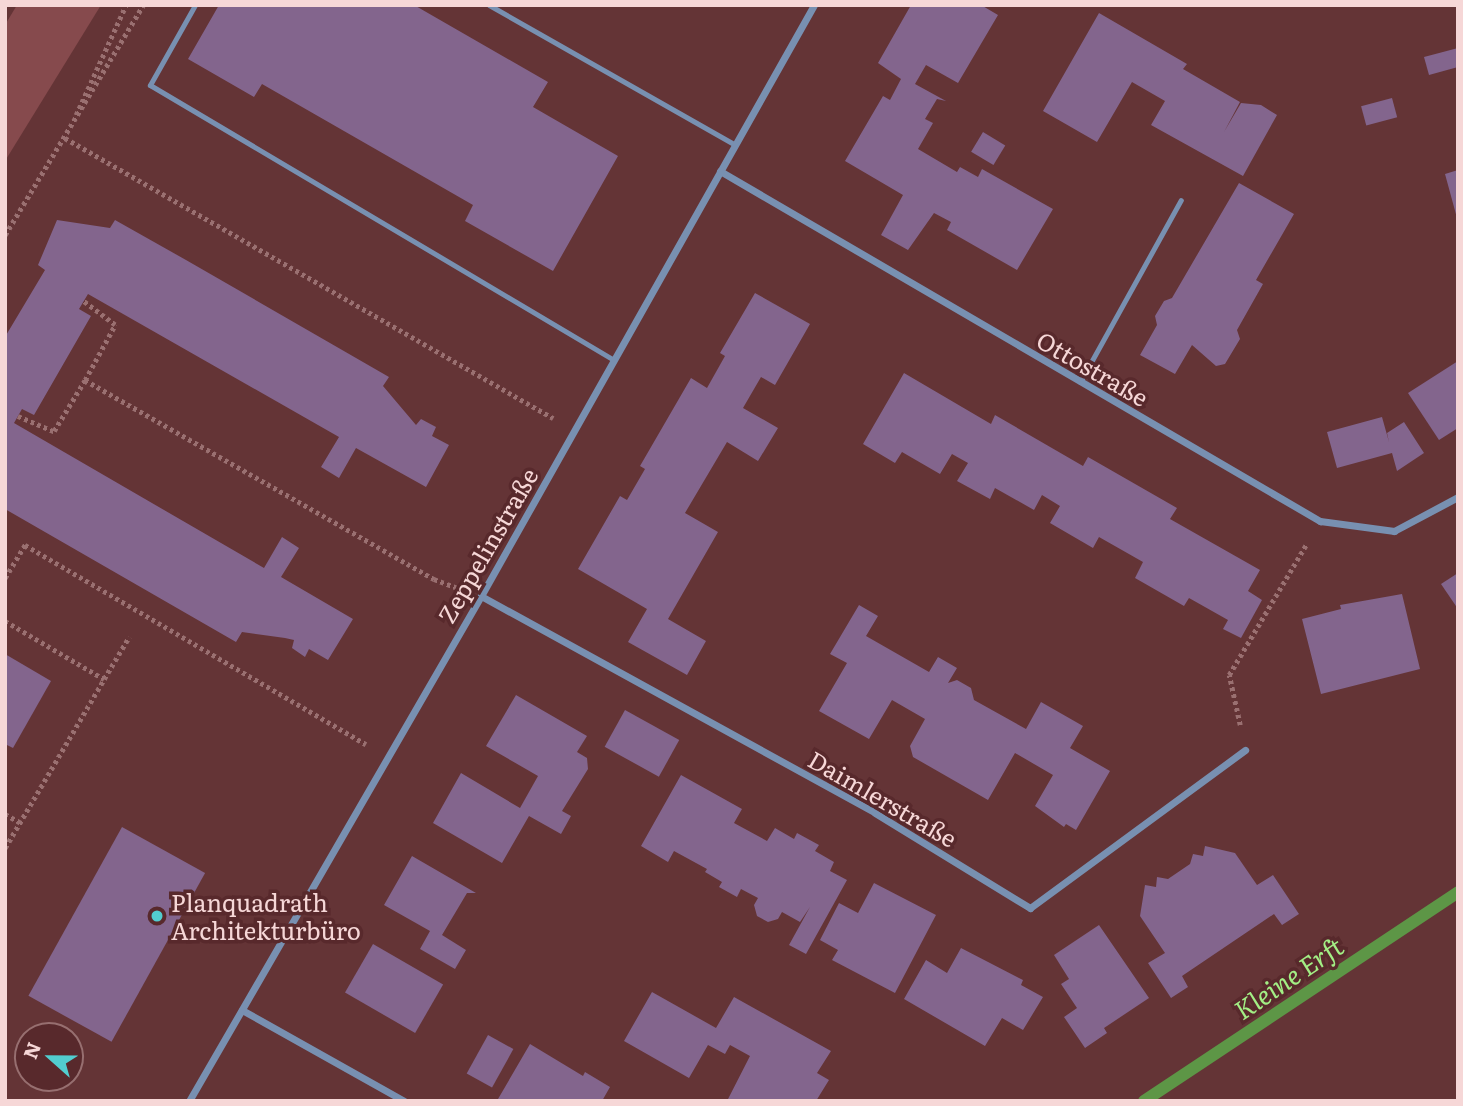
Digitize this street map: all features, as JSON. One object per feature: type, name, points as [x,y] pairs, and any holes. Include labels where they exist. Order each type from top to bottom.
[{"type":"street","name":"Zeppelinstraße","points":[[189,1101],[481,596],[814,5]]},
{"type":"street","name":"Ottostraße","points":[[720,171],[1320,521],[1394,531],[1458,497]]},
{"type":"street","name":"Daimlerstraße","points":[[481,596],[875,813],[1030,908],[1245,750]]},
{"type":"street","points":[[242,1010],[404,1101]]},
{"type":"lane","points":[[195,5],[150,85],[614,360]]},
{"type":"lane","points":[[489,5],[735,145]]},
{"type":"lane","points":[[1080,382],[1181,200]]},
{"type":"path","points":[[65,138],[126,5]]},
{"type":"path","points":[[5,235],[143,5]]},
{"type":"path","points":[[65,138],[574,430]]},
{"type":"path","points":[[18,416],[54,431],[85,380],[115,325],[83,301]]},
{"type":"path","points":[[85,380],[434,579],[481,596]]},
{"type":"path","points":[[1245,750],[1229,675],[1320,521]]},
{"type":"path","points":[[5,578],[25,545],[388,757]]},
{"type":"path","points":[[5,621],[104,679]]},
{"type":"path","points":[[5,848],[129,637]]},
{"type":"path","points":[[5,814],[21,823]]},
{"type":"shaded area","points":[[17,5],[101,5],[5,161],[5,25]]},
{"type":"building","points":[[219,5],[414,5],[548,82],[533,107],[618,156],[553,271],[465,221],[473,205],[262,84],[254,97],[188,59]]},
{"type":"building","points":[[911,5],[981,5],[998,15],[958,83],[926,65],[915,84],[946,101],[937,99],[925,119],[933,123],[918,149],[957,172],[960,167],[978,177],[982,169],[1053,209],[1017,270],[947,230],[951,222],[934,213],[908,250],[881,235],[903,195],[845,161],[883,96],[890,100],[901,79],[878,63]]},
{"type":"building","points":[[1099,13],[1187,64],[1183,69],[1240,102],[1224,132],[1241,103],[1261,105],[1277,115],[1243,176],[1151,125],[1165,101],[1132,82],[1097,142],[1043,111]]},
{"type":"building","points":[[1458,48],[1458,67],[1429,75],[1424,57]]},
{"type":"building","points":[[1392,98],[1397,117],[1366,126],[1361,106]]},
{"type":"building","points":[[983,132],[1005,145],[993,165],[971,152]]},
{"type":"building","points":[[1458,170],[1458,218],[1457,218],[1445,174]]},
{"type":"building","points":[[1239,183],[1294,214],[1256,280],[1263,284],[1237,330],[1240,339],[1225,364],[1216,366],[1192,345],[1175,374],[1140,355],[1157,325],[1155,316],[1164,301],[1172,298]]},
{"type":"building","points":[[57,220],[110,228],[115,220],[186,260],[389,377],[383,386],[416,425],[421,419],[436,427],[432,436],[449,445],[426,487],[356,448],[339,478],[321,467],[339,437],[88,294],[79,309],[91,316],[34,415],[22,409],[14,423],[264,568],[282,537],[299,548],[281,577],[353,619],[328,660],[309,649],[305,657],[292,648],[294,640],[285,638],[242,632],[236,642],[5,509],[5,337],[45,270],[38,265]]},
{"type":"building","points":[[755,293],[810,324],[775,385],[761,377],[743,408],[778,428],[758,461],[727,442],[685,513],[718,532],[668,619],[706,641],[687,675],[628,642],[647,609],[578,569],[620,496],[627,500],[645,469],[640,466],[691,378],[707,388],[725,356],[720,353]]},
{"type":"building","points":[[1458,361],[1458,428],[1439,440],[1408,393]]},
{"type":"building","points":[[904,373],[991,424],[995,415],[1083,466],[1088,457],[1177,508],[1170,519],[1260,570],[1248,591],[1262,600],[1241,638],[1223,629],[1228,620],[1189,598],[1184,606],[1135,578],[1143,562],[1099,537],[1093,548],[1050,523],[1060,506],[1042,495],[1034,510],[995,488],[990,499],[957,481],[968,463],[952,454],[940,474],[902,452],[895,463],[863,444]]},
{"type":"building","points":[[1382,417],[1389,442],[1387,433],[1404,422],[1424,453],[1397,471],[1392,453],[1337,468],[1327,432]]},
{"type":"building","points":[[1458,573],[1458,609],[1441,584]]},
{"type":"building","points":[[1402,594],[1420,669],[1321,694],[1302,619],[1341,609],[1340,605]]},
{"type":"building","points":[[859,605],[878,616],[866,636],[929,672],[938,657],[957,668],[948,683],[957,680],[971,688],[974,700],[1026,729],[1041,702],[1083,726],[1070,748],[1110,771],[1076,830],[1066,824],[1064,827],[1035,806],[1053,775],[1015,753],[988,800],[913,757],[910,746],[925,719],[892,700],[869,739],[819,711],[847,663],[830,654]]},
{"type":"building","points":[[5,654],[51,681],[13,748],[5,744]]},
{"type":"building","points":[[516,695],[587,736],[577,752],[587,758],[588,769],[562,811],[571,816],[561,834],[529,816],[502,863],[433,823],[461,773],[520,808],[538,776],[486,746]]},
{"type":"building","points":[[625,710],[679,740],[659,777],[605,747]]},
{"type":"building","points":[[681,775],[742,809],[734,823],[767,841],[775,828],[794,839],[797,833],[819,845],[815,851],[834,862],[830,871],[847,880],[806,954],[789,945],[810,907],[800,922],[782,912],[778,919],[768,922],[757,916],[754,905],[758,898],[741,889],[737,897],[719,887],[722,882],[705,872],[707,869],[674,851],[668,862],[641,846]]},
{"type":"building","points":[[122,827],[205,873],[112,1042],[84,1027],[84,1022],[76,1022],[28,996]]},
{"type":"building","points":[[1205,846],[1235,853],[1257,885],[1273,875],[1299,914],[1282,925],[1274,914],[1182,976],[1188,987],[1171,998],[1148,963],[1165,953],[1140,916],[1145,885],[1156,887],[1157,877],[1168,879],[1190,864],[1193,854],[1203,856]]},
{"type":"building","points":[[412,856],[476,893],[467,893],[442,935],[466,950],[455,969],[420,949],[430,931],[384,905]]},
{"type":"building","points":[[874,883],[936,915],[895,993],[832,960],[838,950],[820,940],[839,903],[858,913]]},
{"type":"building","points":[[1099,925],[1149,998],[1104,1028],[1107,1033],[1085,1048],[1064,1017],[1077,1008],[1061,984],[1069,979],[1054,955]]},
{"type":"building","points":[[373,944],[443,984],[415,1033],[345,992]]},
{"type":"building","points":[[961,948],[1023,980],[1021,985],[1043,997],[1023,1030],[1002,1018],[985,1046],[904,999],[926,960],[947,973]]},
{"type":"building","points":[[652,992],[716,1028],[734,997],[831,1051],[817,1073],[829,1080],[816,1101],[727,1101],[750,1056],[730,1045],[725,1054],[708,1045],[689,1078],[624,1041]]},
{"type":"building","points":[[488,1035],[513,1049],[492,1088],[467,1073]]},
{"type":"building","points":[[530,1044],[583,1076],[585,1072],[610,1087],[602,1101],[498,1099]]},
{"type":"waterway","name":"Kleine Erft","points":[[1144,1101],[1458,892]]},
{"type":"place","name":"Planquadrath Architekturbüro","points":[[157,916]]}]
